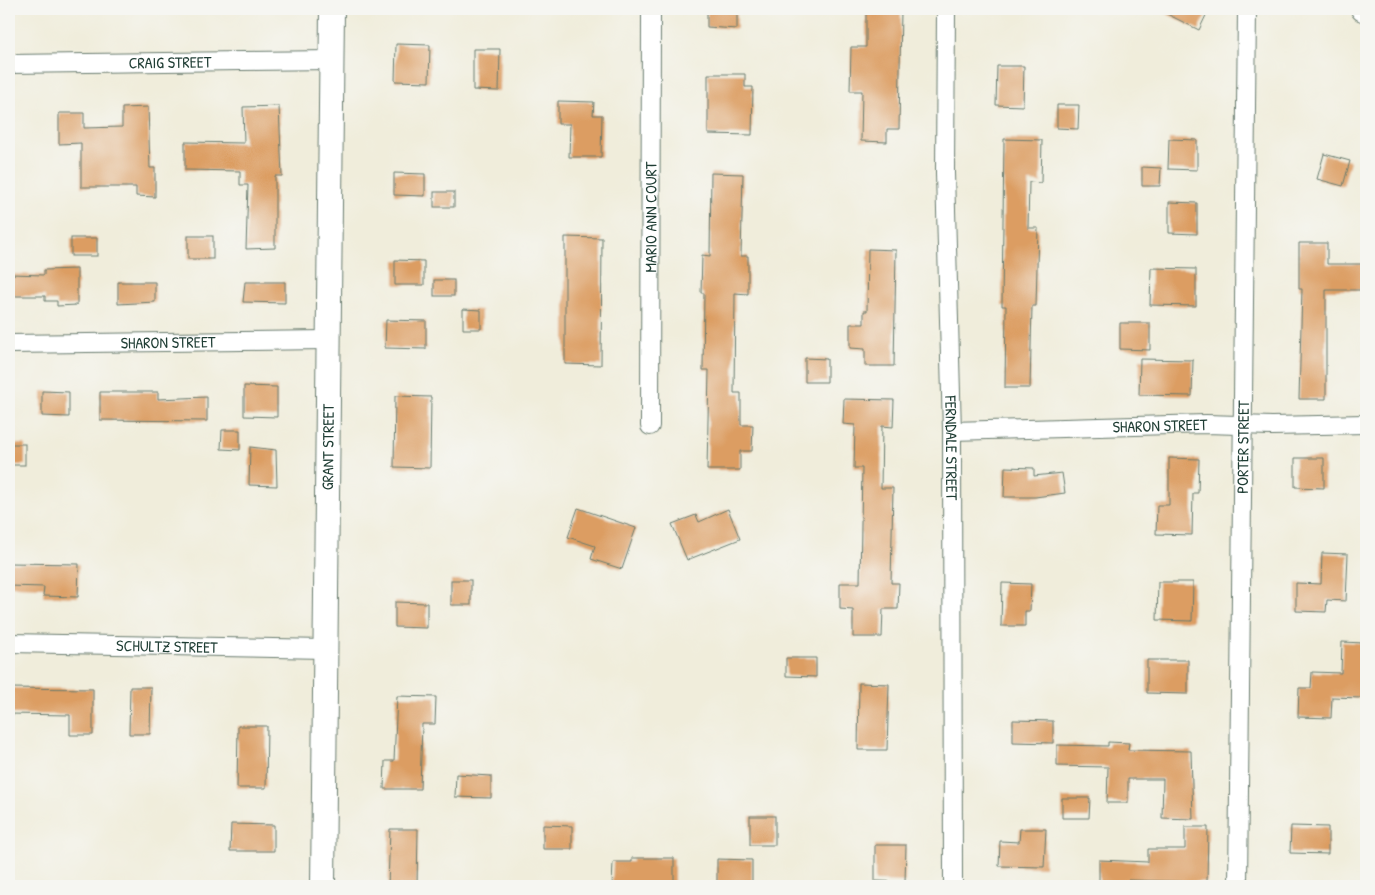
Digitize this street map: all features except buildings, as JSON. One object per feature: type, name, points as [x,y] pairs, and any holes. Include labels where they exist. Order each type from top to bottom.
[{"type":"street","name":"GRANT STREET","points":[[322,886],[332,9]]},
{"type":"street","name":"MARIO ANN COURT","points":[[650,426],[651,9]]},
{"type":"street","name":"FERNDALE STREET","points":[[946,9],[946,173],[952,431],[954,886]]},
{"type":"street","name":"PORTER STREET","points":[[1238,886],[1241,425],[1247,9]]},
{"type":"street","name":"CRAIG STREET","points":[[9,64],[332,60]]},
{"type":"street","name":"SHARON STREET","points":[[9,344],[327,340]]},
{"type":"street","name":"SHARON STREET","points":[[952,431],[1366,424]]},
{"type":"street","name":"SCHULTZ STREET","points":[[9,643],[325,649]]}]
